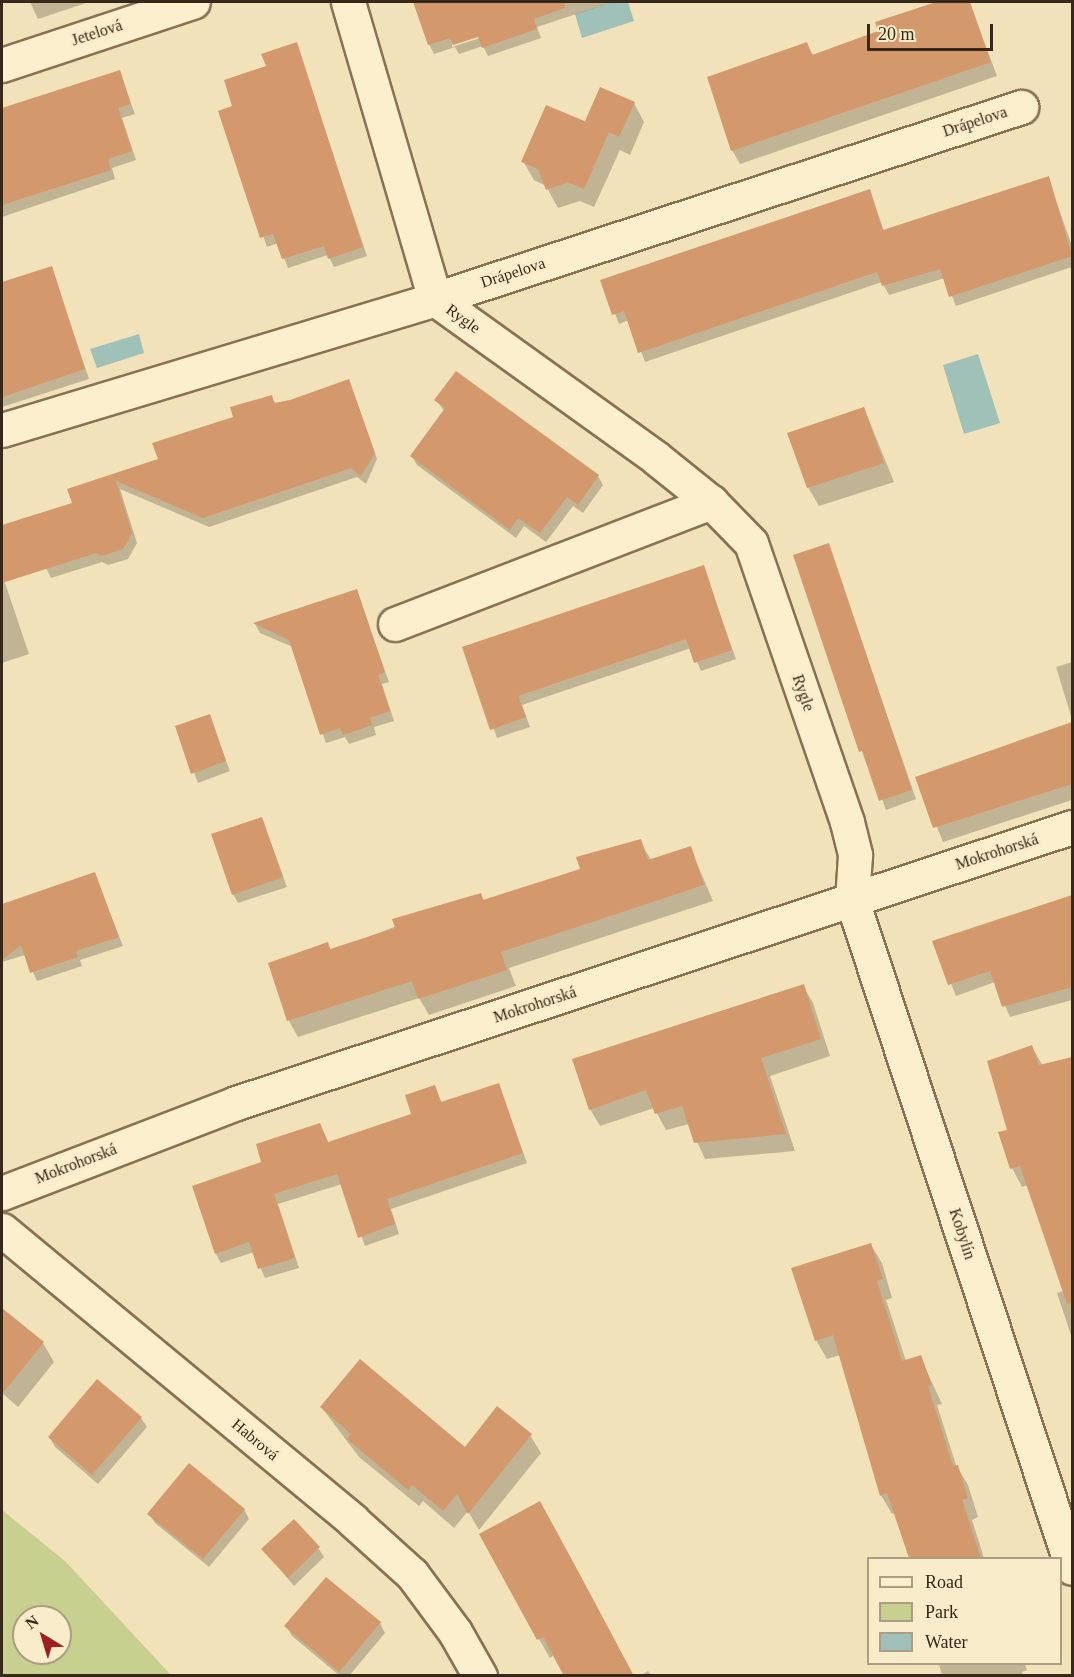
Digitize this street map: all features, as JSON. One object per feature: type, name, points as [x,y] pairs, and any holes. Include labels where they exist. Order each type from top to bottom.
[{"type":"street","name":"Jetelová","points":[[2,65],[193,2]]},
{"type":"street","name":"Rygle","points":[[348,2],[435,299],[711,502],[751,543],[848,822],[855,855],[852,900]]},
{"type":"street","name":"Drápelova","points":[[2,430],[435,299],[1021,106]]},
{"type":"street","points":[[395,624],[711,502]]},
{"type":"street","name":"Mokrohorská","points":[[2,1192],[236,1103],[1072,827]]},
{"type":"street","name":"Kobylín","points":[[852,900],[1072,1568]]},
{"type":"street","name":"Habrová","points":[[2,1230],[352,1520],[412,1574],[455,1632],[480,1676]]},
{"type":"green space","points":[[2,1510],[65,1561],[171,1675],[2,1675]]},
{"type":"water","points":[[613,2],[628,2],[634,21],[582,38],[575,14]]},
{"type":"water","points":[[139,334],[144,353],[97,368],[90,349]]},
{"type":"water","points":[[978,354],[1000,423],[964,434],[943,365]]},
{"type":"building","points":[[413,2],[564,2],[565,8],[534,19],[537,29],[482,48],[478,37],[453,45],[450,38],[428,45]]},
{"type":"building","points":[[936,2],[970,2],[991,62],[731,151],[707,77],[807,42],[812,55],[878,31],[875,22]]},
{"type":"building","points":[[297,42],[363,247],[328,259],[324,246],[282,259],[273,234],[260,238],[218,111],[232,106],[224,80],[266,66],[261,54]]},
{"type":"building","points":[[120,70],[131,104],[118,108],[132,151],[108,159],[111,170],[2,205],[2,108]]},
{"type":"building","points":[[600,87],[635,102],[619,137],[609,132],[584,189],[568,182],[546,190],[538,169],[521,162],[546,105],[594,125],[585,121]]},
{"type":"building","points":[[1049,176],[1072,256],[949,297],[940,269],[882,286],[877,272],[638,353],[624,311],[612,315],[600,280],[870,189],[883,230]]},
{"type":"building","points":[[52,266],[85,369],[2,397],[2,282]]},
{"type":"building","points":[[456,371],[599,475],[578,505],[567,497],[540,533],[518,518],[510,530],[410,456],[445,408],[434,400]]},
{"type":"building","points":[[349,379],[375,453],[361,476],[351,468],[203,518],[116,481],[132,533],[123,549],[102,556],[96,553],[2,583],[2,525],[72,503],[67,489],[158,459],[152,443],[233,417],[230,407],[272,395],[274,403],[290,400]]},
{"type":"building","points":[[864,407],[884,463],[807,488],[787,433]]},
{"type":"building","points":[[829,543],[912,790],[879,801],[862,751],[859,752],[793,555]]},
{"type":"building","points":[[704,565],[732,650],[694,663],[686,639],[518,696],[526,717],[490,730],[462,647]]},
{"type":"building","points":[[357,589],[385,672],[378,675],[390,711],[370,718],[372,725],[343,735],[340,728],[320,735],[289,640],[253,623]]},
{"type":"building","points":[[210,714],[226,761],[191,774],[175,726]]},
{"type":"building","points":[[1072,722],[1072,784],[933,828],[915,777]]},
{"type":"building","points":[[262,817],[283,877],[232,895],[211,834]]},
{"type":"building","points":[[641,839],[648,860],[691,846],[704,885],[501,952],[507,970],[418,999],[412,981],[287,1021],[268,963],[328,942],[330,949],[395,928],[392,919],[481,893],[483,900],[580,869],[576,857]]},
{"type":"building","points":[[95,872],[119,937],[76,951],[78,957],[30,973],[21,945],[2,960],[2,904]]},
{"type":"building","points":[[1072,895],[1072,987],[1002,1007],[990,971],[948,985],[932,941]]},
{"type":"building","points":[[804,984],[821,1039],[761,1058],[786,1134],[694,1143],[682,1106],[655,1114],[646,1090],[589,1110],[572,1059]]},
{"type":"building","points":[[1032,1045],[1039,1065],[1072,1057],[1072,1303],[1067,1304],[1020,1166],[1010,1169],[998,1132],[1007,1130],[987,1061]]},
{"type":"building","points":[[499,1083],[523,1153],[387,1199],[395,1224],[358,1238],[337,1174],[274,1194],[295,1258],[258,1269],[249,1242],[215,1254],[192,1186],[261,1162],[256,1144],[320,1123],[328,1142],[411,1114],[405,1095],[435,1085],[441,1102]]},
{"type":"building","points":[[871,1243],[883,1279],[877,1281],[902,1361],[921,1355],[932,1385],[928,1386],[953,1466],[958,1465],[968,1498],[962,1500],[981,1557],[909,1557],[887,1493],[880,1496],[833,1335],[815,1341],[791,1268]]},
{"type":"building","points":[[2,1308],[44,1342],[2,1394]]},
{"type":"building","points":[[360,1359],[465,1447],[497,1406],[532,1434],[468,1514],[457,1494],[443,1511],[412,1485],[408,1490],[347,1439],[351,1434],[320,1407]]},
{"type":"building","points":[[97,1379],[142,1417],[92,1475],[48,1437]]},
{"type":"building","points":[[189,1463],[245,1509],[203,1559],[147,1514]]},
{"type":"building","points":[[540,1501],[634,1676],[564,1676],[543,1637],[537,1640],[479,1534]]},
{"type":"building","points":[[294,1519],[320,1547],[288,1578],[261,1549]]},
{"type":"building","points":[[326,1577],[381,1622],[339,1672],[284,1626]]}]
